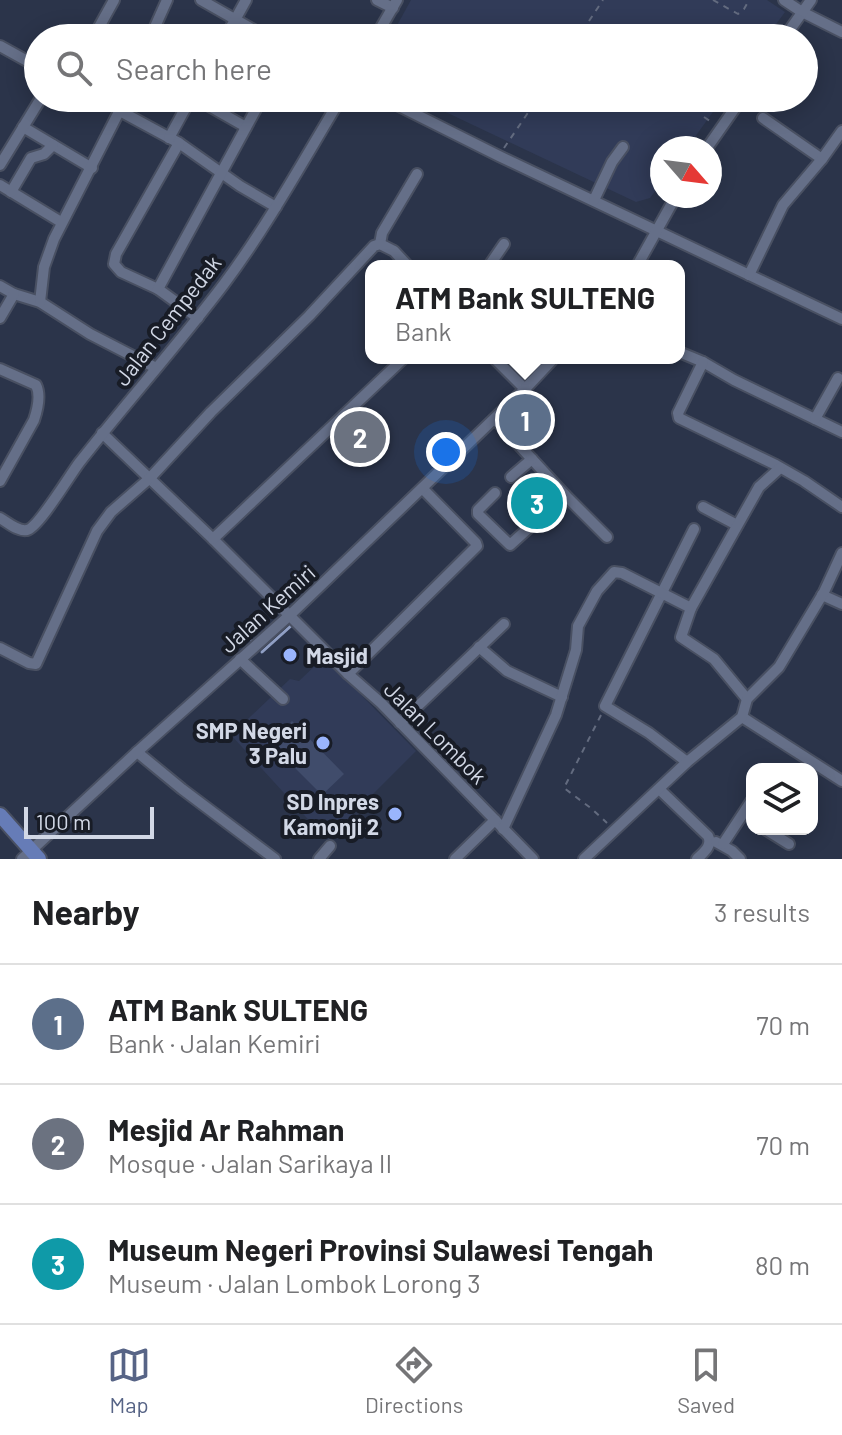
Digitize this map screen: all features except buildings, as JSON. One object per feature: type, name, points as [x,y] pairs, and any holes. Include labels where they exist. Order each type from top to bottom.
[{"type":"main road","points":[[0,815],[31,856]]},
{"type":"street","points":[[101,24],[114,0]]},
{"type":"street","points":[[156,24],[167,0]]},
{"type":"street","points":[[201,0],[243,24]]},
{"type":"street","points":[[234,24],[246,0]]},
{"type":"street","points":[[377,0],[395,4],[383,24]]},
{"type":"street","points":[[784,0],[842,32]]},
{"type":"street","points":[[794,24],[811,0]]},
{"type":"street","points":[[0,46],[24,59]]},
{"type":"street","points":[[0,165],[32,112]]},
{"type":"street","points":[[40,302],[44,267],[61,222],[120,112]]},
{"type":"street","points":[[122,112],[174,140],[276,207]]},
{"type":"street","points":[[187,112],[116,254],[114,264],[121,272],[158,289],[198,318]]},
{"type":"street","points":[[219,112],[246,127]]},
{"type":"street","points":[[158,289],[254,112]]},
{"type":"street","name":"Jalan Cempedak","points":[[0,518],[23,531],[33,527],[102,433],[227,280],[276,207],[333,112]]},
{"type":"street","points":[[411,112],[842,319]]},
{"type":"street","points":[[715,136],[732,112]]},
{"type":"street","points":[[763,118],[822,159]]},
{"type":"street","points":[[23,127],[92,168]]},
{"type":"street","points":[[749,275],[783,205],[842,131]]},
{"type":"street","points":[[11,192],[31,158],[44,154],[53,145]]},
{"type":"street","points":[[594,200],[612,162],[623,147]]},
{"type":"street","points":[[0,648],[34,665],[38,663],[97,531],[111,512],[150,478],[211,412],[380,244],[382,233],[417,174]]},
{"type":"street","points":[[0,185],[61,222]]},
{"type":"street","points":[[641,260],[670,208]]},
{"type":"street","points":[[380,244],[394,251],[402,260]]},
{"type":"street","points":[[493,260],[504,244]]},
{"type":"street","points":[[0,286],[40,302],[90,334],[156,368]]},
{"type":"street","points":[[0,318],[14,294]]},
{"type":"street","points":[[685,354],[842,432]]},
{"type":"street","points":[[703,362],[678,413],[679,418],[780,468],[842,507]]},
{"type":"street","points":[[213,539],[398,364]]},
{"type":"street","points":[[500,364],[525,389]]},
{"type":"street","name":"Jalan Kemiri","points":[[31,856],[137,752],[290,615],[423,489],[548,364]]},
{"type":"street","points":[[0,369],[33,383],[39,393],[34,420],[0,481]]},
{"type":"street","points":[[815,419],[838,378]]},
{"type":"street","points":[[495,419],[607,537]]},
{"type":"street","name":"Jalan Lombok","points":[[102,433],[381,703],[533,859]]},
{"type":"street","points":[[511,477],[532,459]]},
{"type":"street","points":[[747,699],[714,659],[681,637],[691,608],[759,487],[780,468]]},
{"type":"street","points":[[348,674],[477,546],[423,489]]},
{"type":"street","points":[[495,493],[478,510],[478,514],[510,545],[565,495]]},
{"type":"street","points":[[703,507],[737,525]]},
{"type":"street","points":[[687,762],[649,733],[605,706],[694,529]]},
{"type":"street","points":[[584,859],[687,762],[742,717],[747,699],[779,667],[822,595],[842,553]]},
{"type":"street","points":[[503,829],[562,697],[576,650],[578,626],[609,576],[614,572],[622,573],[691,608]]},
{"type":"street","points":[[822,595],[842,604]]},
{"type":"street","points":[[400,723],[504,624]]},
{"type":"street","points":[[479,647],[507,671],[562,697]]},
{"type":"street","points":[[240,659],[283,699]]},
{"type":"street","points":[[742,717],[842,781]]},
{"type":"street","points":[[137,752],[275,859]]},
{"type":"street","points":[[659,789],[710,840],[723,844],[740,859]]},
{"type":"street","points":[[455,859],[495,820]]},
{"type":"street","points":[[723,844],[746,820]]},
{"type":"street","points":[[775,835],[789,844]]},
{"type":"street","points":[[697,859],[710,840]]},
{"type":"street","points":[[319,859],[330,846]]},
{"type":"path","points":[[589,21],[603,0]]},
{"type":"path","points":[[713,0],[738,14],[749,0]]},
{"type":"path","points":[[499,156],[529,112]]},
{"type":"path","points":[[704,117],[720,129]]},
{"type":"path","points":[[605,706],[564,788],[615,830]]},
{"type":"shaded area","points":[[411,0],[767,0],[785,12],[776,24],[398,24]]},
{"type":"shaded area","points":[[446,112],[713,112],[696,136],[650,136],[650,198],[636,202]]},
{"type":"shaded area","name":"SMP Negeri 3 Palu","points":[[324,657],[416,751],[327,840],[231,735],[290,679],[299,681]]},
{"type":"shaded area","points":[[292,721],[344,774],[322,795],[270,743]]},
{"type":"waterway","points":[[262,652],[292,625]]},
{"type":"waterway","points":[[237,626],[251,640]]},
{"type":"place","name":"ATM Bank SULTENG","points":[[525,420]]},
{"type":"place","name":"Mesjid Ar Rahman","points":[[360,437]]},
{"type":"place","name":"Museum Negeri Provinsi Sulawesi Tengah","points":[[537,503]]},
{"type":"place","name":"Masjid","points":[[290,655]]},
{"type":"place","name":"SMP Negeri 3 Palu","points":[[323,743]]},
{"type":"place","name":"SD Inpres Kamonji 2","points":[[395,814]]}]
